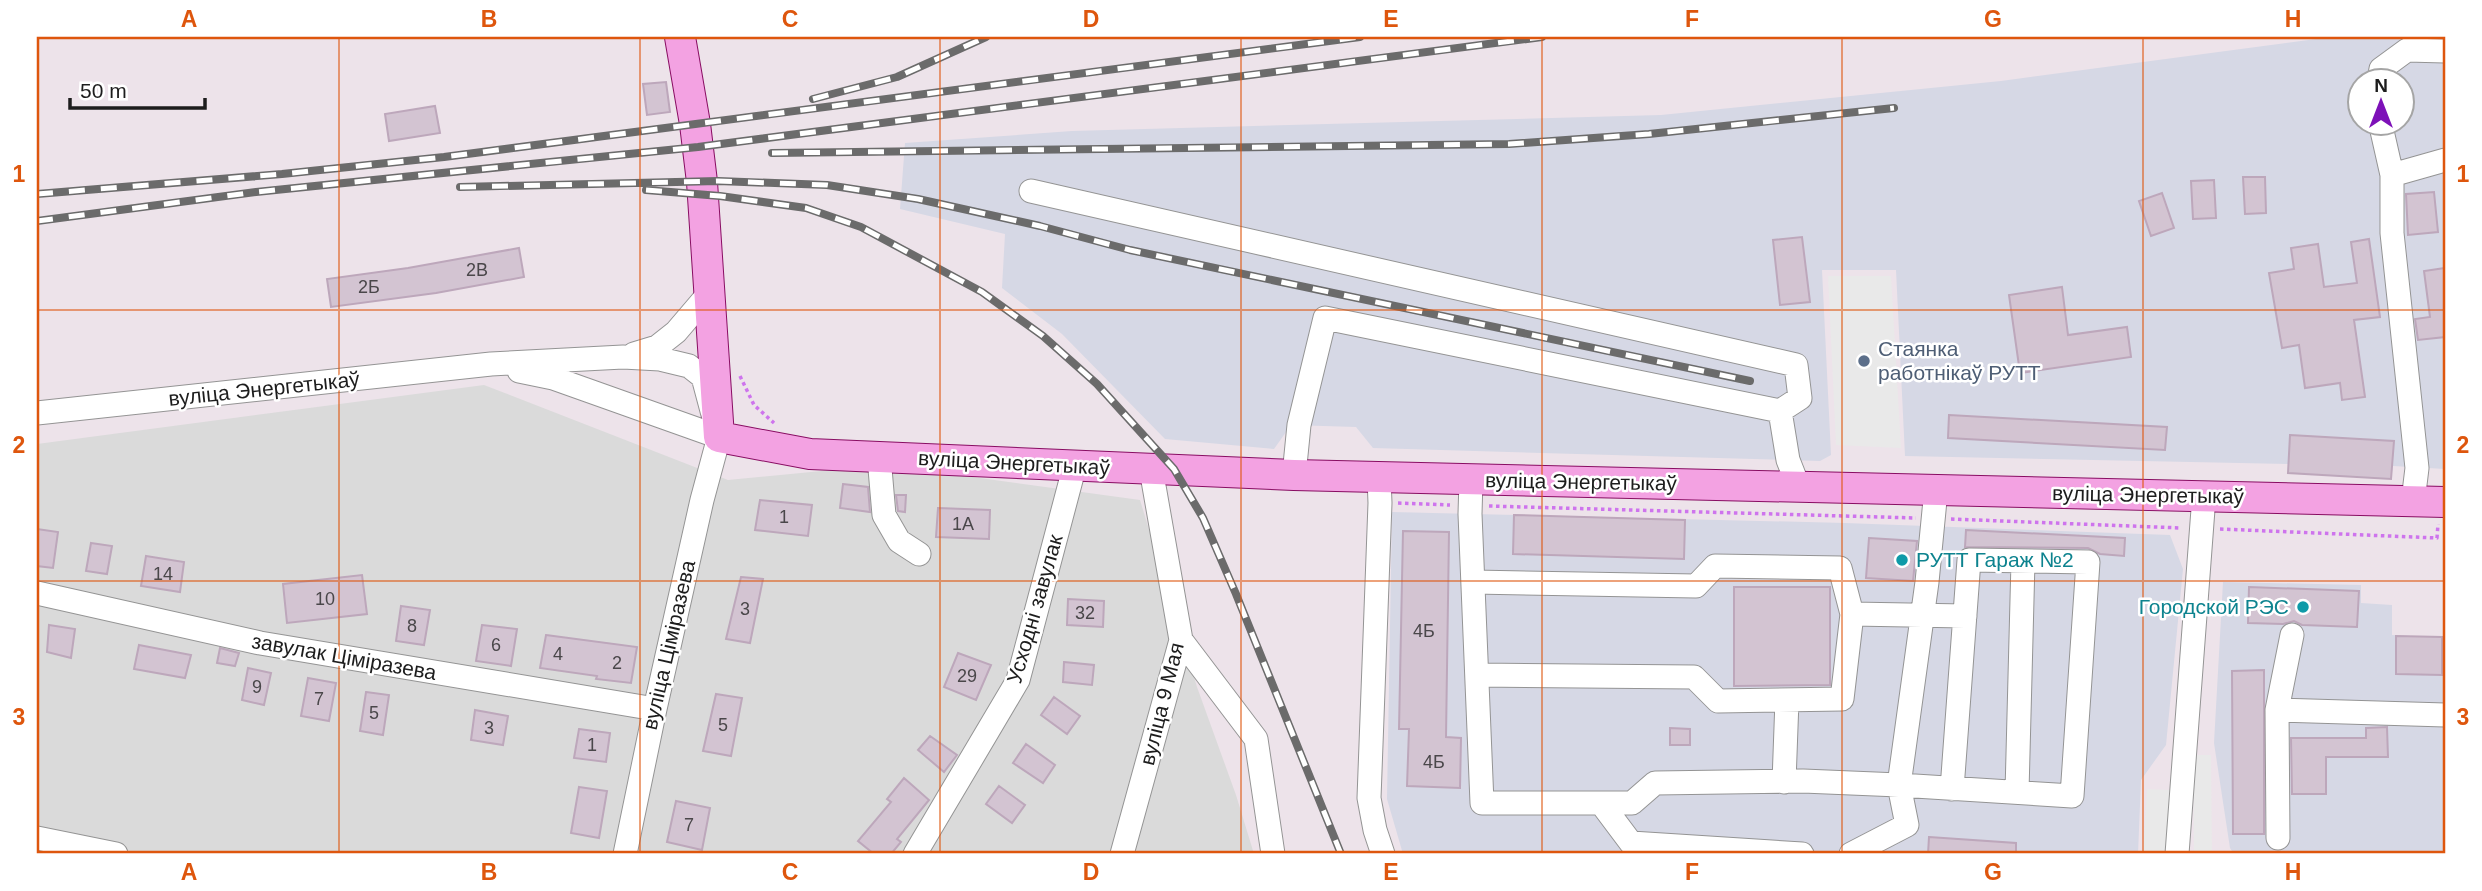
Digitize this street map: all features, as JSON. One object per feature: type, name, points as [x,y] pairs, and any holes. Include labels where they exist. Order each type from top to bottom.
[{"type":"main road","points":[[680,37],[697,135],[719,437]]},
{"type":"main road","name":"вуліца Энергетыкаў","points":[[719,437],[810,454],[1294,475],[2445,502]]},
{"type":"street","points":[[2385,66],[2407,50],[2445,51]]},
{"type":"street","points":[[2383,136],[2392,175],[2392,233],[2417,468],[2413,501]]},
{"type":"street","points":[[2392,175],[2445,160]]},
{"type":"street","points":[[1031,191],[1796,365],[1800,398],[1780,411],[1325,318],[1299,425],[1294,475]]},
{"type":"street","points":[[623,357],[657,347],[676,332],[710,291]]},
{"type":"street","points":[[623,357],[660,359],[689,366],[703,377],[719,437]]},
{"type":"street","name":"вуліца Энергетыкаў","points":[[37,413],[491,364],[623,357]]},
{"type":"street","points":[[491,364],[553,378],[719,437]]},
{"type":"street","points":[[1780,411],[1788,460],[1799,488]]},
{"type":"street","name":"вуліца Ціміразева","points":[[625,854],[702,500],[719,437]]},
{"type":"street","points":[[879,457],[884,515],[899,541],[919,554]]},
{"type":"street","name":"Усходні завулак","points":[[915,854],[1018,680],[1075,466]]},
{"type":"street","name":"вуліца 9 Мая","points":[[1122,854],[1181,640],[1151,469]]},
{"type":"street","points":[[1379,478],[1369,797],[1382,854]]},
{"type":"street","points":[[1471,480],[1470,514],[1482,803],[1632,803],[1655,783],[1899,785],[1952,789],[2072,796],[2088,562],[1969,560],[1952,789]]},
{"type":"street","points":[[1850,854],[1907,825],[1899,785],[1937,490]]},
{"type":"street","points":[[2177,854],[2204,496]]},
{"type":"street","points":[[2017,792],[2023,561]]},
{"type":"street","points":[[1473,582],[1696,586],[1715,566],[1840,568],[1852,614],[1842,699],[1718,701],[1695,677],[1477,675]]},
{"type":"street","name":"завулак Ціміразева","points":[[37,593],[260,643],[655,709]]},
{"type":"street","points":[[1852,614],[1965,616]]},
{"type":"street","points":[[2278,838],[2277,710],[2292,635]]},
{"type":"street","points":[[1181,640],[1256,739],[1273,854]]},
{"type":"street","points":[[1784,782],[1787,700]]},
{"type":"street","points":[[2277,710],[2445,715]]},
{"type":"street","points":[[1601,803],[1631,843],[1802,854]]},
{"type":"street","points":[[37,838],[116,854]]},
{"type":"path","points":[[738,366],[741,380],[754,405],[782,430]]},
{"type":"shaded area","points":[[2331,37],[2445,37],[2445,469],[2393,466],[2391,479],[2288,473],[2288,464],[1905,456],[1896,270],[1822,270],[1831,455],[1820,461],[1373,448],[1356,427],[1291,425],[1274,449],[1165,439],[1062,334],[1002,288],[1005,234],[900,209],[905,143],[1072,131],[1661,115],[2001,81]]},
{"type":"shaded area","name":"Стаянка работнікаў РУТТ","points":[[1828,276],[1891,276],[1901,448],[1836,445]]},
{"type":"shaded area","points":[[484,385],[728,480],[884,465],[1140,500],[1197,687],[1254,854],[37,854],[37,444]]},
{"type":"shaded area","points":[[1392,512],[1845,523],[2170,535],[2183,569],[2166,745],[2141,780],[2138,854],[1403,854],[1387,799]]},
{"type":"shaded area","points":[[2223,582],[2361,585],[2361,603],[2392,605],[2392,635],[2445,638],[2445,854],[2234,854],[2230,848],[2214,743]]},
{"type":"shaded area","points":[[2193,755],[2211,755],[2212,854],[2194,854]]},
{"type":"shaded area","points":[[2147,789],[2170,790],[2166,854],[2143,854]]},
{"type":"building","points":[[666,82],[670,112],[647,115],[643,84]]},
{"type":"building","points":[[435,106],[440,133],[389,141],[385,114]]},
{"type":"building","points":[[2243,177],[2265,177],[2266,213],[2245,214]]},
{"type":"building","points":[[2214,180],[2216,218],[2193,219],[2191,181]]},
{"type":"building","points":[[2434,192],[2438,232],[2408,235],[2406,194]]},
{"type":"building","points":[[2162,193],[2174,228],[2151,236],[2139,201]]},
{"type":"building","points":[[1802,237],[1810,302],[1780,305],[1773,240]]},
{"type":"building","points":[[2369,239],[2380,317],[2354,320],[2365,397],[2342,400],[2340,383],[2305,388],[2299,345],[2282,348],[2269,273],[2294,269],[2291,248],[2318,244],[2324,287],[2357,283],[2351,242]]},
{"type":"building","points":[[519,248],[524,277],[436,293],[331,307],[327,279]]},
{"type":"building","points":[[2445,268],[2445,337],[2418,340],[2415,319],[2430,317],[2424,271]]},
{"type":"building","points":[[2062,287],[2068,335],[2127,327],[2131,357],[2020,373],[2009,295]]},
{"type":"building","points":[[1949,415],[2167,427],[2165,450],[1948,438]]},
{"type":"building","points":[[2290,435],[2394,441],[2391,479],[2288,473]]},
{"type":"building","points":[[843,484],[868,487],[870,512],[840,508]]},
{"type":"building","points":[[896,495],[906,495],[905,512],[898,511]]},
{"type":"building","points":[[760,500],[812,505],[808,536],[755,530]]},
{"type":"building","points":[[938,508],[990,510],[989,539],[936,537]]},
{"type":"building","points":[[1514,515],[1685,520],[1684,559],[1513,554]]},
{"type":"building","points":[[37,529],[58,532],[53,568],[37,566]]},
{"type":"building","points":[[1966,530],[2125,538],[2124,556],[2100,554],[2088,548],[1965,547]]},
{"type":"building","points":[[1403,531],[1449,532],[1446,737],[1461,738],[1460,788],[1407,786],[1409,729],[1399,729]]},
{"type":"building","name":"РУТТ Гараж №2","points":[[1869,538],[1917,541],[1913,581],[1866,578]]},
{"type":"building","points":[[91,543],[112,546],[107,574],[86,571]]},
{"type":"building","points":[[146,556],[184,562],[180,592],[141,586]]},
{"type":"building","points":[[362,575],[367,614],[287,623],[283,584]]},
{"type":"building","points":[[741,577],[763,579],[750,643],[726,639]]},
{"type":"building","points":[[1734,587],[1830,587],[1830,685],[1734,686]]},
{"type":"building","name":"Городской РЭС","points":[[2249,587],[2359,591],[2357,627],[2302,625],[2294,621],[2283,624],[2248,623]]},
{"type":"building","points":[[1068,599],[1104,601],[1103,627],[1067,625]]},
{"type":"building","points":[[401,606],[430,610],[424,645],[396,641]]},
{"type":"building","points":[[49,625],[75,629],[71,658],[47,652]]},
{"type":"building","points":[[482,625],[517,629],[511,666],[476,661]]},
{"type":"building","points":[[546,635],[637,647],[631,683],[540,668]]},
{"type":"building","points":[[2396,636],[2442,637],[2442,675],[2396,674]]},
{"type":"building","points":[[139,645],[191,655],[185,678],[134,669]]},
{"type":"building","points":[[220,648],[239,653],[235,666],[217,663]]},
{"type":"building","points":[[958,653],[991,665],[976,700],[944,687]]},
{"type":"building","points":[[1064,662],[1094,665],[1092,685],[1063,682]]},
{"type":"building","points":[[248,668],[271,673],[264,705],[242,700]]},
{"type":"building","points":[[2264,670],[2264,834],[2233,834],[2232,671]]},
{"type":"building","points":[[308,678],[336,683],[329,721],[301,716]]},
{"type":"building","points":[[366,692],[389,695],[383,735],[360,731]]},
{"type":"building","points":[[716,694],[742,698],[731,756],[703,751]]},
{"type":"building","points":[[1054,697],[1080,716],[1067,734],[1041,715]]},
{"type":"building","points":[[475,710],[508,716],[503,745],[471,740]]},
{"type":"building","points":[[2387,727],[2388,757],[2326,757],[2326,794],[2292,794],[2291,738],[2366,738],[2366,728]]},
{"type":"building","points":[[1670,728],[1690,729],[1690,745],[1670,745]]},
{"type":"building","points":[[579,729],[610,733],[606,762],[574,758]]},
{"type":"building","points":[[930,736],[957,755],[944,772],[918,750]]},
{"type":"building","points":[[1026,744],[1055,765],[1043,783],[1013,763]]},
{"type":"building","points":[[904,778],[929,800],[897,839],[901,842],[891,854],[874,854],[858,841],[891,802],[887,799]]},
{"type":"building","points":[[999,786],[1025,805],[1012,823],[986,804]]},
{"type":"building","points":[[579,787],[607,791],[599,838],[571,833]]},
{"type":"building","points":[[676,801],[710,808],[702,850],[667,842]]},
{"type":"building","points":[[1929,837],[2016,843],[2016,854],[1928,854]]},
{"type":"railway","points":[[813,99],[897,77],[986,37]]},
{"type":"railway","points":[[37,194],[282,174],[444,157],[1360,37]]},
{"type":"railway","points":[[37,221],[256,192],[698,147],[1542,37]]},
{"type":"railway","points":[[772,153],[1509,144],[1649,134],[1894,108]]},
{"type":"railway","points":[[460,187],[718,181],[827,185],[918,199],[1040,226],[1130,250],[1750,381]]},
{"type":"railway","points":[[646,190],[720,196],[806,208],[861,227],[982,292],[1043,336],[1097,384],[1174,469],[1203,518],[1341,854]]},
{"type":"place","name":"Стаянка работнікаў РУТТ","points":[[1864,361]]},
{"type":"place","name":"РУТТ Гараж №2","points":[[1902,560]]},
{"type":"place","name":"Городской РЭС","points":[[2303,607]]}]
